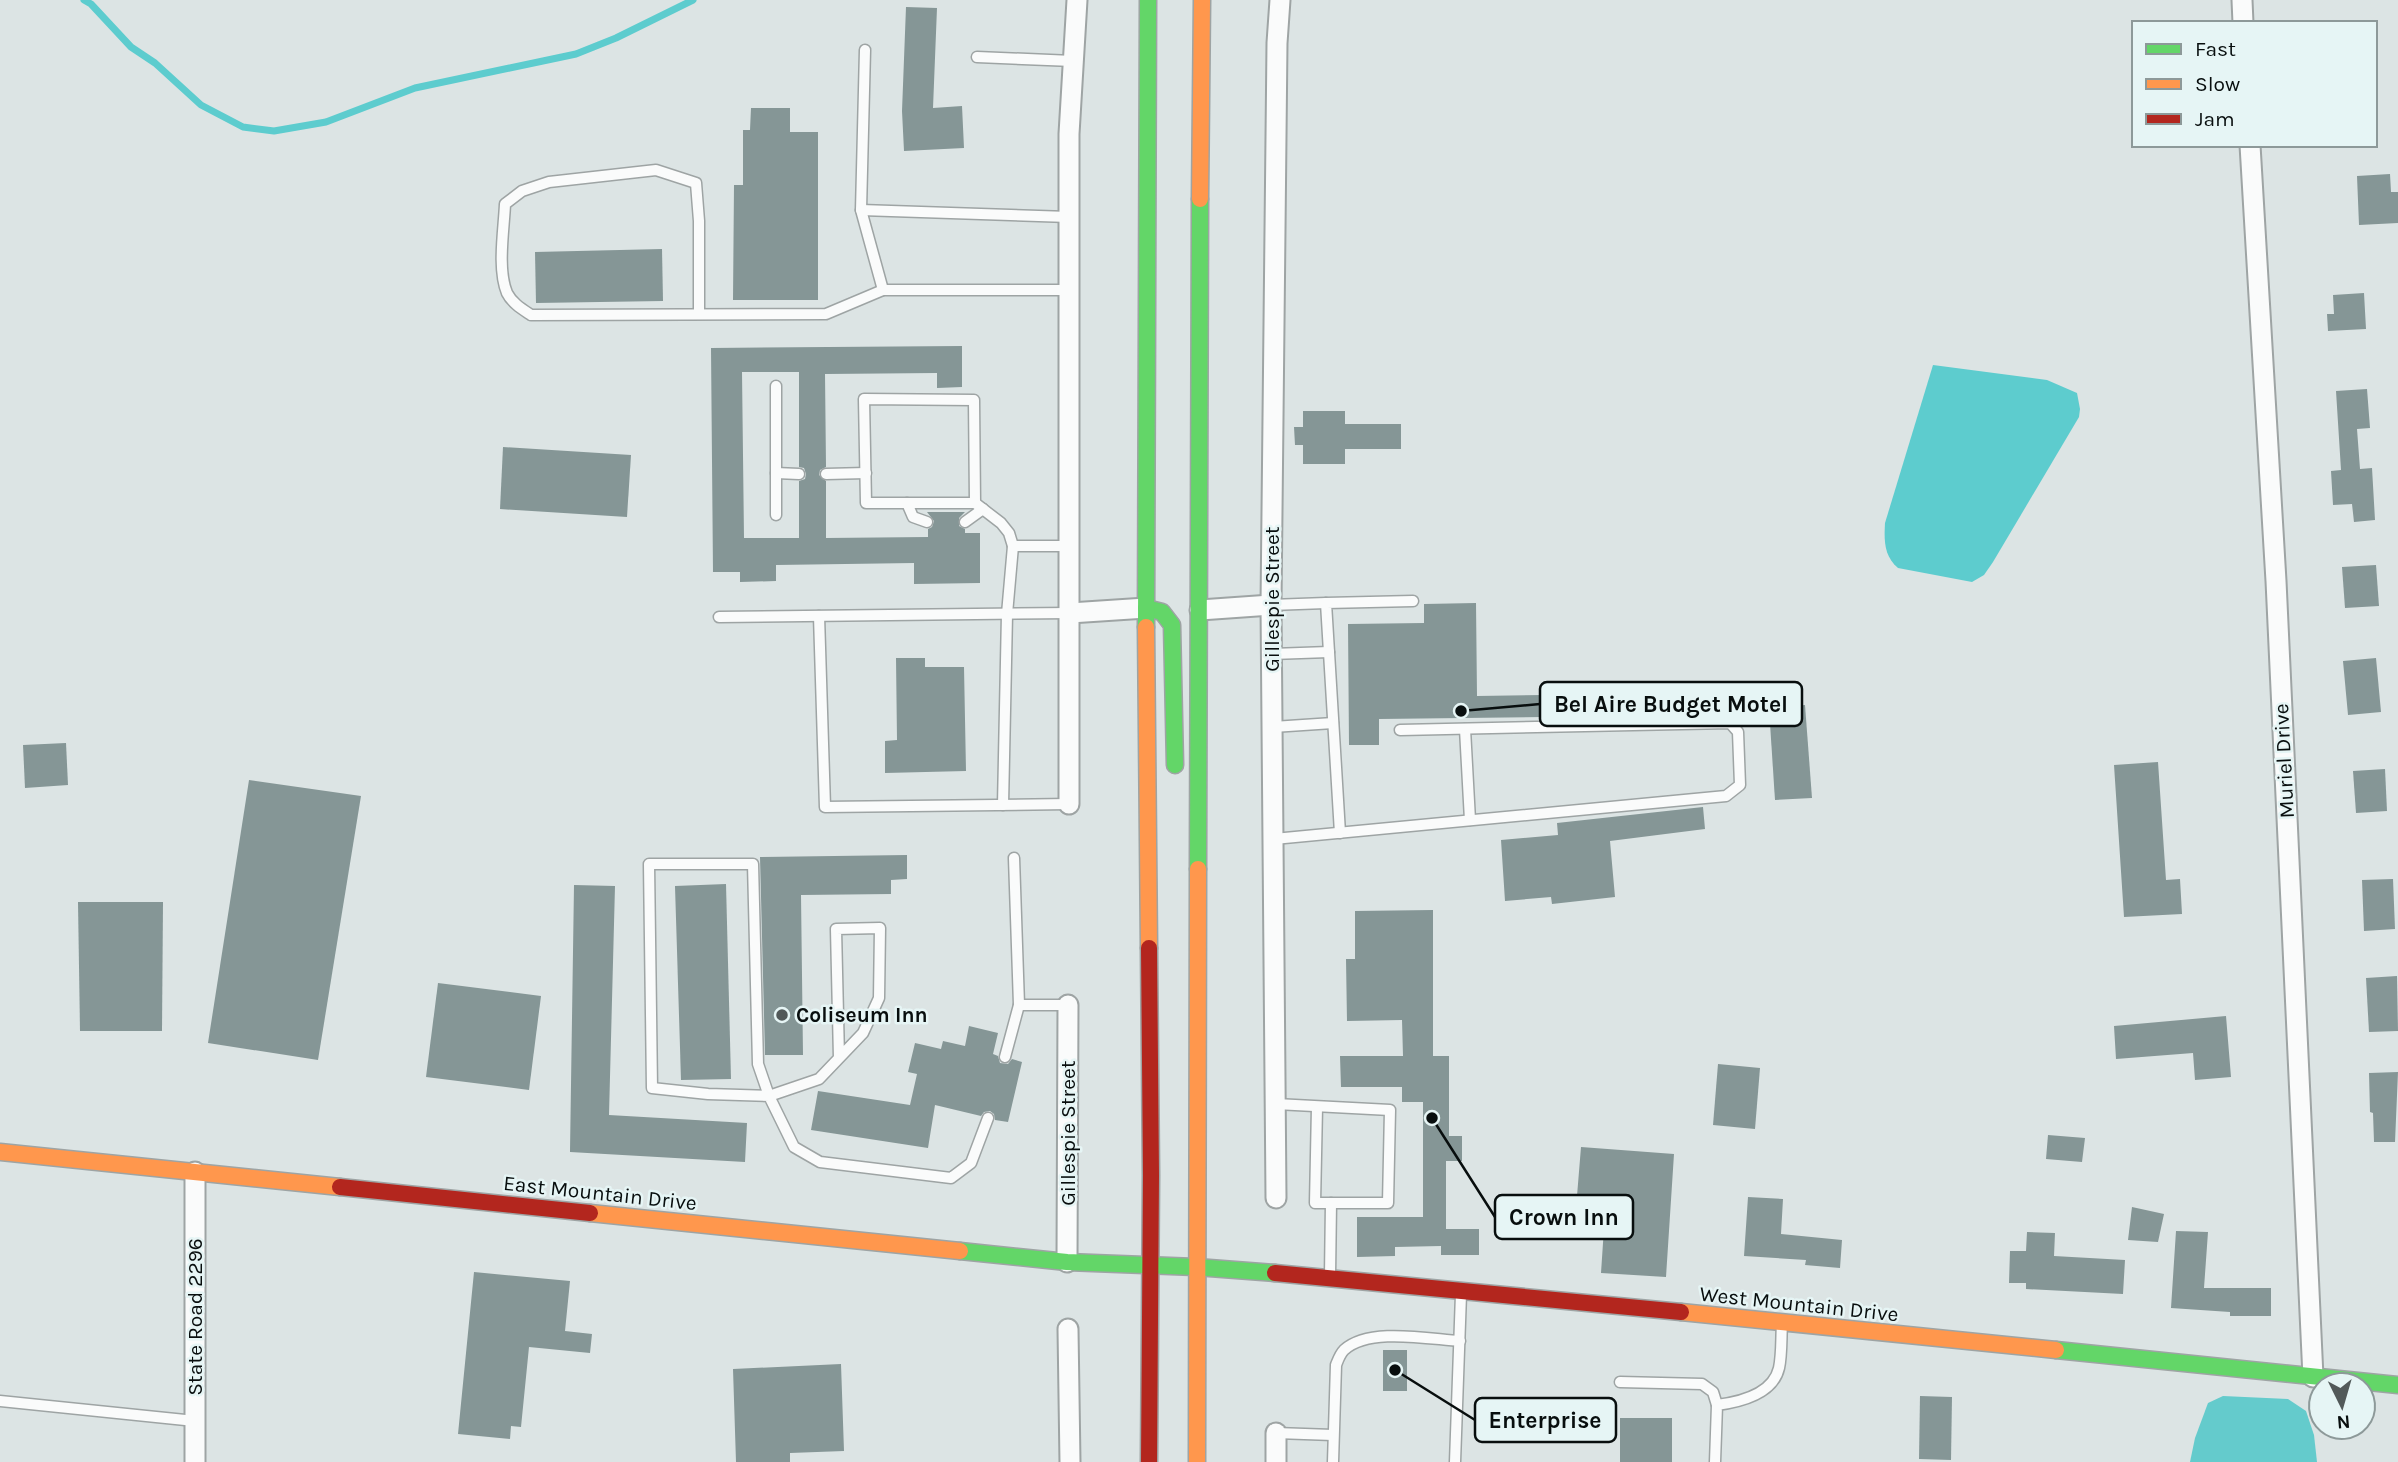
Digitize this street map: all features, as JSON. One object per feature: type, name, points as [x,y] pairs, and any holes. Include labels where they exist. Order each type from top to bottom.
[{"type":"main road","points":[[1148,0],[1146,608],[1151,1265],[1149,1462]]},
{"type":"main road","points":[[1197,1462],[1199,119],[1202,0]]},
{"type":"main road","points":[[1146,608],[1159,609],[1167,614],[1172,625],[1175,775]]},
{"type":"main road","points":[[1182,896],[1187,959],[1197,1012]]},
{"type":"main road","name":"East Mountain Drive","points":[[0,1152],[1067,1262],[1196,1267]]},
{"type":"main road","name":"West Mountain Drive","points":[[1196,1267],[1330,1277],[2307,1376]]},
{"type":"main road","name":"West Mountain Drive","points":[[2377,1383],[2398,1385]]},
{"type":"street","points":[[1069,804],[1069,134],[1077,0]]},
{"type":"street","name":"Gillespie Street","points":[[1276,1198],[1271,605],[1277,43],[1280,0]]},
{"type":"street","points":[[2242,0],[2243,21]]},
{"type":"street","name":"Muriel Drive","points":[[2250,147],[2277,608],[2313,1371]]},
{"type":"street","points":[[1200,610],[1271,605]]},
{"type":"street","points":[[1070,613],[1146,608]]},
{"type":"street","name":"Gillespie Street","points":[[1067,1262],[1068,1005]]},
{"type":"street","name":"State Road 2296","points":[[195,1172],[195,1462]]},
{"type":"street","points":[[1068,1329],[1070,1462]]},
{"type":"street","points":[[1276,1433],[1276,1462]]},
{"type":"lane","points":[[865,50],[861,210],[883,290]]},
{"type":"lane","points":[[977,57],[1073,61]]},
{"type":"lane","points":[[699,313],[699,221],[696,183],[656,170],[549,182],[522,191],[505,204],[502,265],[507,292],[517,306],[531,315],[826,314],[883,290],[1069,290]]},
{"type":"lane","points":[[861,210],[1069,217]]},
{"type":"lane","points":[[776,386],[776,515]]},
{"type":"lane","points":[[965,522],[979,506],[974,400],[864,399],[866,503],[979,506],[1009,533],[1013,546],[1007,614],[1003,805]]},
{"type":"lane","points":[[776,473],[799,474]]},
{"type":"lane","points":[[826,474],[866,473]]},
{"type":"lane","points":[[907,503],[913,517],[928,522]]},
{"type":"lane","points":[[1013,546],[1070,547]]},
{"type":"lane","points":[[1271,605],[1413,601]]},
{"type":"lane","points":[[1326,603],[1340,833]]},
{"type":"lane","points":[[719,617],[1070,613]]},
{"type":"lane","points":[[819,616],[825,807],[1069,804]]},
{"type":"lane","points":[[1272,654],[1329,652]]},
{"type":"lane","points":[[1273,727],[1333,723]]},
{"type":"lane","points":[[1274,839],[1726,796],[1740,785],[1738,732],[1730,723],[1400,730]]},
{"type":"lane","points":[[1465,729],[1469,820]]},
{"type":"lane","points":[[1005,1057],[1019,1005],[1014,858]]},
{"type":"lane","points":[[839,1058],[836,929],[880,928],[879,998],[863,1033],[819,1079],[769,1096],[652,1088],[649,864],[753,864],[758,1064],[769,1096],[794,1147],[820,1162],[951,1178],[971,1163],[988,1118]]},
{"type":"lane","points":[[1019,1005],[1068,1005]]},
{"type":"lane","points":[[1276,1104],[1390,1110],[1388,1203],[1315,1203],[1317,1107]]},
{"type":"lane","points":[[1330,1277],[1331,1203]]},
{"type":"lane","points":[[1455,1462],[1461,1290]]},
{"type":"lane","points":[[1717,1405],[1751,1397],[1772,1384],[1779,1369],[1782,1323]]},
{"type":"lane","points":[[1333,1462],[1336,1365],[1342,1352],[1355,1343],[1380,1336],[1460,1341]]},
{"type":"lane","points":[[1620,1382],[1702,1384],[1713,1392],[1717,1405],[1715,1462]]},
{"type":"lane","points":[[0,1401],[195,1422]]},
{"type":"lane","points":[[1276,1433],[1334,1435]]},
{"type":"shaded area","points":[[1933,365],[2047,380],[2077,393],[2080,409],[2079,417],[1993,562],[1984,575],[1972,582],[1898,568],[1886,548],[1885,523]]},
{"type":"shaded area","points":[[2223,1396],[2288,1399],[2306,1411],[2307,1441],[2315,1441],[2317,1462],[2190,1462],[2195,1438],[2208,1403]]},
{"type":"building","points":[[906,7],[937,8],[933,108],[962,106],[964,148],[904,151],[902,111]]},
{"type":"building","points":[[751,108],[790,108],[790,132],[818,132],[818,300],[733,300],[734,185],[743,185],[743,130],[750,130]]},
{"type":"building","points":[[2390,174],[2391,192],[2398,192],[2398,223],[2359,225],[2357,176]]},
{"type":"building","points":[[662,249],[663,301],[536,303],[535,252]]},
{"type":"building","points":[[2364,293],[2366,329],[2328,331],[2327,314],[2334,314],[2333,295]]},
{"type":"building","points":[[962,346],[962,387],[937,388],[937,373],[825,374],[826,467],[820,470],[819,475],[826,481],[826,538],[928,537],[928,529],[934,521],[927,512],[965,512],[959,518],[959,526],[965,529],[965,533],[980,533],[980,583],[914,584],[914,563],[776,565],[776,581],[740,582],[740,572],[713,572],[711,348]],"holes":[[[742,372],[799,372],[799,467],[804,468],[806,474],[805,479],[799,481],[799,538],[744,538]]]},
{"type":"building","points":[[2367,389],[2370,428],[2357,429],[2360,469],[2372,468],[2375,520],[2354,522],[2352,504],[2333,505],[2331,471],[2341,470],[2336,391]]},
{"type":"building","points":[[1303,411],[1345,411],[1345,424],[1401,424],[1401,449],[1345,449],[1345,464],[1303,464],[1303,445],[1295,445],[1294,427],[1303,427]]},
{"type":"building","points":[[503,447],[631,455],[627,517],[500,509]]},
{"type":"building","points":[[2376,565],[2379,606],[2345,608],[2342,567]]},
{"type":"building","points":[[1476,603],[1477,696],[1696,693],[1696,715],[1379,719],[1379,745],[1349,745],[1348,624],[1424,623],[1424,604]]},
{"type":"building","points":[[896,658],[925,658],[925,667],[964,667],[966,771],[885,773],[885,741],[897,740]]},
{"type":"building","points":[[2376,658],[2381,712],[2348,715],[2343,661]]},
{"type":"building","points":[[1805,705],[1812,798],[1775,800],[1769,708]]},
{"type":"building","points":[[66,743],[68,785],[25,788],[23,745]]},
{"type":"building","points":[[2158,762],[2166,880],[2180,879],[2182,914],[2124,917],[2114,765]]},
{"type":"building","points":[[2385,769],[2387,811],[2356,813],[2353,771]]},
{"type":"building","points":[[249,780],[361,796],[318,1060],[208,1043]]},
{"type":"building","points":[[1703,807],[1705,829],[1610,841],[1615,897],[1552,904],[1551,897],[1505,901],[1501,840],[1558,835],[1557,823]]},
{"type":"building","points":[[907,855],[907,879],[891,880],[891,894],[801,895],[803,1055],[765,1055],[760,857]]},
{"type":"building","points":[[2393,879],[2395,929],[2364,931],[2362,880]]},
{"type":"building","points":[[726,884],[731,1079],[681,1080],[675,886]]},
{"type":"building","points":[[574,885],[615,886],[609,1115],[747,1123],[745,1162],[570,1152]]},
{"type":"building","points":[[78,902],[163,902],[162,1031],[80,1031]]},
{"type":"building","points":[[1433,910],[1433,1056],[1449,1056],[1449,1136],[1462,1136],[1462,1161],[1446,1161],[1446,1229],[1479,1229],[1479,1255],[1441,1255],[1441,1246],[1395,1247],[1395,1256],[1357,1257],[1357,1217],[1423,1217],[1423,1102],[1402,1102],[1402,1087],[1341,1087],[1340,1056],[1403,1056],[1402,1020],[1347,1021],[1346,959],[1355,959],[1355,911]]},
{"type":"building","points":[[2397,976],[2398,1031],[2369,1032],[2366,978]]},
{"type":"building","points":[[438,983],[541,996],[529,1090],[426,1077]]},
{"type":"building","points":[[2226,1016],[2231,1077],[2195,1080],[2193,1053],[2116,1059],[2114,1026]]},
{"type":"building","points":[[969,1026],[998,1033],[993,1054],[998,1056],[1000,1063],[1008,1064],[1012,1059],[1022,1062],[1008,1122],[995,1120],[990,1111],[981,1116],[935,1105],[928,1148],[811,1130],[818,1091],[910,1105],[917,1074],[908,1072],[915,1043],[941,1049],[943,1041],[965,1046]]},
{"type":"building","points":[[1718,1064],[1760,1068],[1755,1129],[1713,1125]]},
{"type":"building","points":[[2398,1072],[2395,1142],[2374,1142],[2369,1073]]},
{"type":"building","points":[[2048,1135],[2085,1138],[2082,1162],[2046,1159]]},
{"type":"building","points":[[1581,1147],[1674,1154],[1666,1277],[1601,1273],[1606,1198],[1577,1196]]},
{"type":"building","points":[[1748,1197],[1783,1199],[1781,1234],[1842,1240],[1840,1268],[1805,1265],[1806,1260],[1744,1256]]},
{"type":"building","points":[[2132,1207],[2164,1214],[2158,1242],[2128,1240]]},
{"type":"building","points":[[2176,1231],[2208,1232],[2204,1288],[2271,1288],[2271,1316],[2230,1316],[2230,1312],[2171,1308]]},
{"type":"building","points":[[2027,1232],[2055,1233],[2054,1256],[2125,1260],[2123,1294],[2026,1289],[2026,1283],[2009,1283],[2010,1251],[2026,1251]]},
{"type":"building","points":[[474,1272],[570,1281],[565,1331],[592,1334],[590,1353],[529,1347],[521,1427],[511,1426],[510,1439],[458,1434]]},
{"type":"building","points":[[1383,1350],[1407,1350],[1407,1391],[1383,1391]]},
{"type":"building","points":[[841,1364],[844,1451],[790,1453],[790,1462],[736,1462],[733,1369]]},
{"type":"building","points":[[1920,1396],[1952,1397],[1951,1460],[1919,1459]]},
{"type":"building","points":[[1620,1418],[1672,1418],[1672,1462],[1620,1462]]},
{"type":"waterway","points":[[84,0],[91,4],[131,47],[155,63],[201,105],[243,127],[274,131],[326,122],[415,88],[576,54],[616,38],[693,0]]},
{"type":"traffic: fast","points":[[1146,627],[1148,0]]},
{"type":"traffic: fast","points":[[1198,869],[1200,199]]},
{"type":"traffic: fast","points":[[1146,608],[1162,612],[1172,625],[1175,765]]},
{"type":"traffic: fast","points":[[960,1251],[1067,1262],[1275,1273]]},
{"type":"traffic: fast","points":[[2056,1350],[2398,1385]]},
{"type":"traffic: slow","points":[[1200,199],[1202,0]]},
{"type":"traffic: slow","points":[[1146,627],[1149,948]]},
{"type":"traffic: slow","points":[[1197,1462],[1198,869]]},
{"type":"traffic: slow","points":[[0,1152],[340,1187]]},
{"type":"traffic: slow","points":[[590,1213],[960,1251]]},
{"type":"traffic: slow","points":[[1681,1312],[2056,1350]]},
{"type":"traffic: jam","points":[[1149,948],[1149,1462]]},
{"type":"traffic: jam","points":[[340,1187],[590,1213]]},
{"type":"traffic: jam","points":[[1275,1273],[1681,1312]]},
{"type":"place","name":"Bel Aire Budget Motel","points":[[1461,711]]},
{"type":"place","name":"Coliseum Inn","points":[[782,1015]]},
{"type":"place","name":"Crown Inn","points":[[1432,1118]]},
{"type":"place","name":"Enterprise","points":[[1395,1370]]}]
